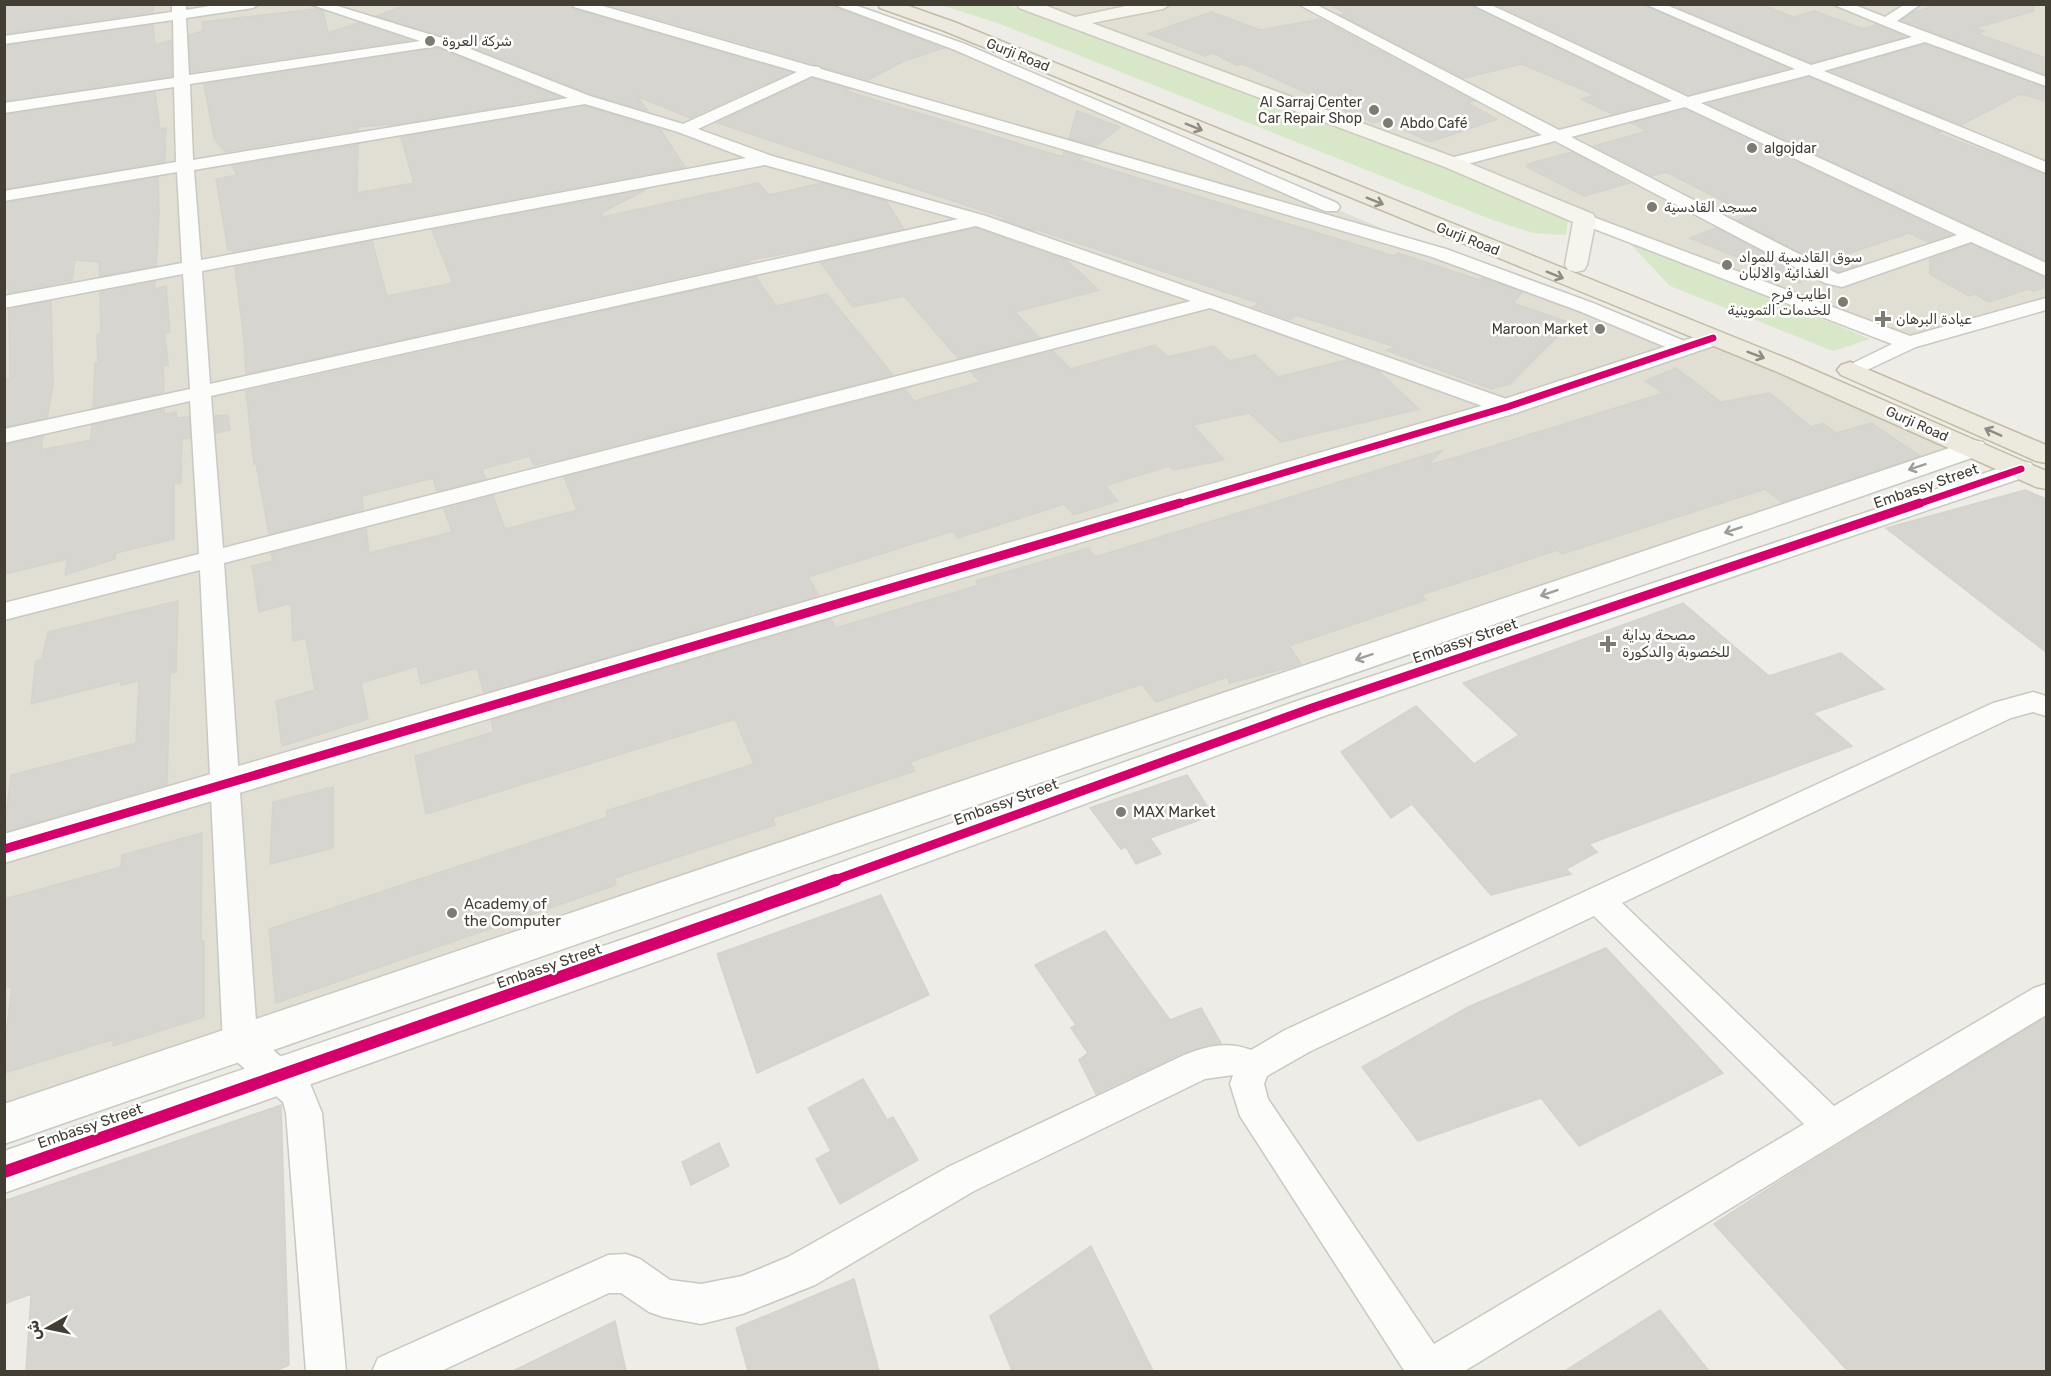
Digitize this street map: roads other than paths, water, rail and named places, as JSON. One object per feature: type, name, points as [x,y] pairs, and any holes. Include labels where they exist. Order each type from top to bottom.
[{"type":"highway","name":"Gurji Road","points":[[886,4],[1831,363],[2038,468]]},
{"type":"highway","name":"Gurji Road","points":[[925,4],[974,21],[1274,151],[1700,344],[1784,366],[1973,448],[2038,468]]},
{"type":"highway","points":[[1784,366],[1831,363]]},
{"type":"main road","points":[[1025,4],[1452,163],[1585,219],[1576,265]]},
{"type":"main road","points":[[1073,22],[1132,7],[1163,4]]},
{"type":"street","points":[[4,40],[179,10],[253,4]]},
{"type":"street","points":[[315,4],[440,42],[585,99],[684,129],[766,160],[980,220],[1208,303],[1507,407]]},
{"type":"street","points":[[579,4],[814,70],[1439,253]]},
{"type":"street","points":[[838,4],[960,47],[1439,253],[1586,307],[1700,344]]},
{"type":"street","points":[[1304,4],[1832,279],[1842,281],[1974,235]]},
{"type":"street","points":[[1477,4],[2046,270]]},
{"type":"street","points":[[1651,4],[2046,168]]},
{"type":"street","points":[[1838,4],[2046,82]]},
{"type":"street","points":[[1886,22],[1915,4]]},
{"type":"street","points":[[179,10],[185,167],[212,560],[240,1043],[297,1092],[304,1113],[326,1371]]},
{"type":"street","points":[[1452,163],[1552,135],[1810,70],[1926,37]]},
{"type":"street","points":[[4,108],[440,42]]},
{"type":"street","points":[[684,129],[814,70]]},
{"type":"street","points":[[4,196],[585,99]]},
{"type":"street","points":[[4,302],[766,160]]},
{"type":"street","points":[[1585,219],[1909,343]]},
{"type":"street","points":[[4,436],[980,220]]},
{"type":"street","points":[[4,612],[1208,303]]},
{"type":"street","points":[[1831,363],[2046,304]]},
{"type":"street","points":[[4,849],[1507,407],[1700,344]]},
{"type":"street","name":"Embassy Street","points":[[4,1124],[1973,448]]},
{"type":"street","name":"Embassy Street","points":[[4,1172],[658,944],[1312,708],[2038,468]]},
{"type":"street","points":[[2046,706],[2033,702],[2003,710],[1597,899],[1297,1041],[1254,1066],[1246,1083],[1252,1105],[1427,1371],[2046,998]]},
{"type":"street","points":[[1597,899],[1831,1128]]},
{"type":"street","points":[[392,1371],[608,1274],[626,1273],[663,1298],[701,1304],[742,1295],[801,1271],[962,1179],[1196,1066],[1214,1059],[1231,1058],[1254,1066]]},
{"type":"place","name":"شركة العروة","points":[[430,41]]},
{"type":"place","name":"Al Sarraj Center Car Repair Shop","points":[[1374,110]]},
{"type":"place","name":"Abdo Café","points":[[1388,123]]},
{"type":"place","name":"algojdar","points":[[1752,148]]},
{"type":"place","name":"مسجد القادسية","points":[[1652,207]]},
{"type":"place","name":"سوق القادسية للمواد الغذائية والالبان","points":[[1727,265]]},
{"type":"place","name":"اطايب فرح للخدمات التموينية","points":[[1843,302]]},
{"type":"place","name":"عيادة البرهان","points":[[1883,319]]},
{"type":"place","name":"Maroon Market","points":[[1600,329]]},
{"type":"place","name":"مصحة بداية للخصوبة والدكورة","points":[[1608,644]]},
{"type":"place","name":"MAX Market","points":[[1121,812]]},
{"type":"place","name":"Academy of the Computer","points":[[452,913]]}]
